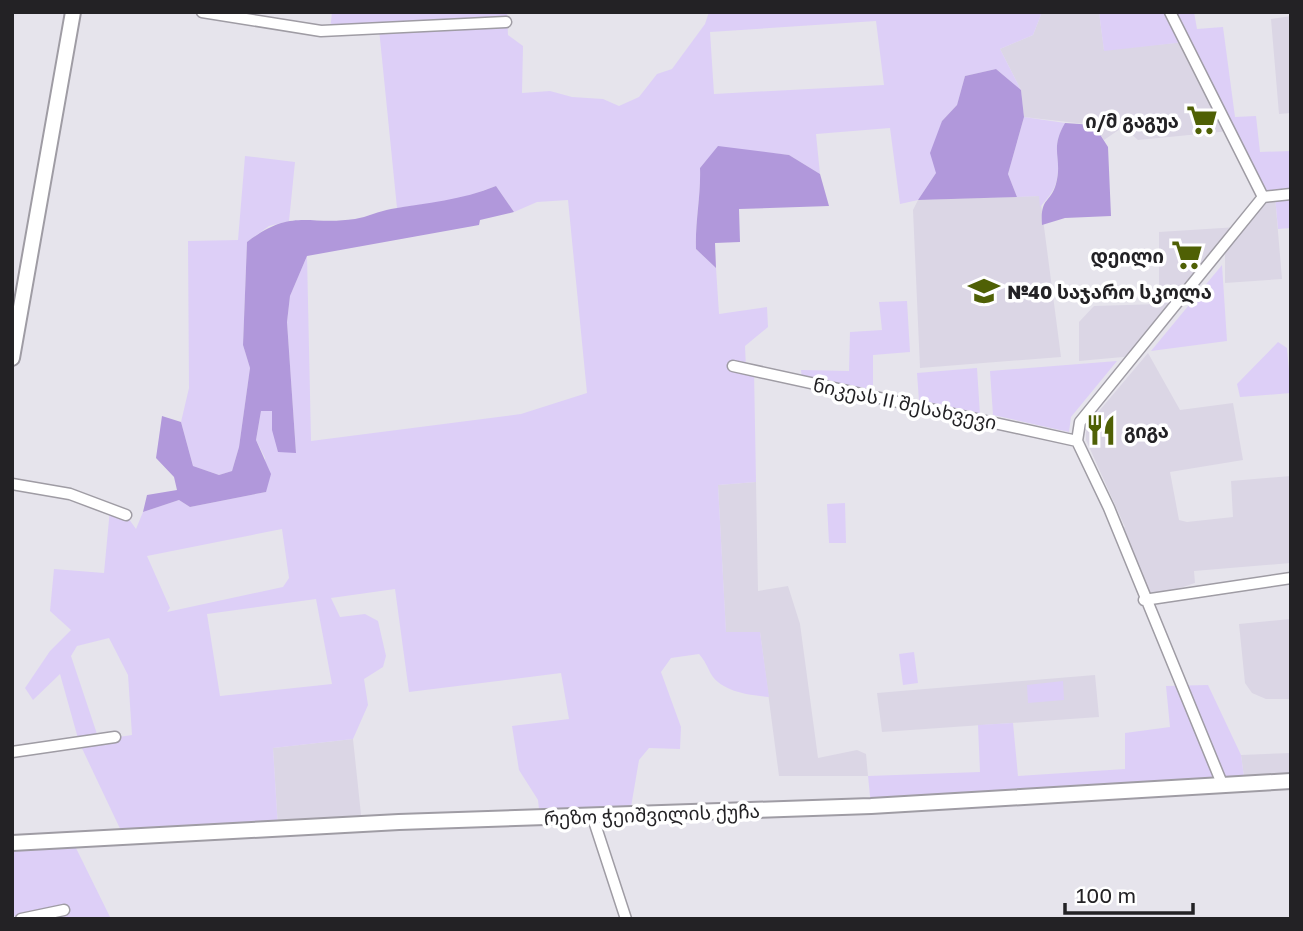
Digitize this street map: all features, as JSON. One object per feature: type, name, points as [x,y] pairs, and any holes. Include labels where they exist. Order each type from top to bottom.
[{"type":"main road","points":[[12,358],[73,12]]},
{"type":"main road","name":"რეზო ჭეიშვილის ქუჩა","points":[[12,843],[399,822],[871,806],[1291,781]]},
{"type":"street","points":[[202,12],[321,31],[506,22]]},
{"type":"street","points":[[1170,12],[1263,197]]},
{"type":"street","points":[[1223,786],[1144,600],[1109,508],[1077,440],[1080,422],[1263,197],[1291,194]]},
{"type":"street","name":"ნიკეას II შესახვევი","points":[[733,366],[1077,440]]},
{"type":"street","points":[[12,484],[70,494],[125,515]]},
{"type":"street","points":[[1144,600],[1291,578]]},
{"type":"street","points":[[12,752],[115,737]]},
{"type":"street","points":[[592,815],[626,919]]},
{"type":"street","points":[[21,919],[64,910]]},
{"type":"shaded area","points":[[332,12],[507,12],[508,35],[523,46],[522,93],[550,91],[572,97],[603,99],[619,106],[639,97],[657,74],[672,69],[705,24],[709,12],[1042,12],[1033,35],[1000,49],[1021,90],[996,69],[965,76],[957,105],[942,121],[936,173],[918,200],[900,204],[890,128],[816,134],[820,174],[789,155],[718,147],[700,168],[696,249],[716,268],[719,314],[767,307],[768,327],[745,346],[746,368],[754,370],[756,482],[718,485],[726,632],[760,632],[769,697],[745,694],[722,685],[711,674],[699,654],[671,658],[661,672],[681,727],[680,749],[649,748],[639,760],[630,813],[540,818],[538,800],[519,770],[512,726],[569,719],[561,673],[409,692],[395,589],[331,598],[340,617],[365,614],[378,621],[386,656],[383,667],[364,679],[368,705],[353,739],[273,748],[278,828],[124,837],[79,742],[60,674],[33,700],[25,688],[50,651],[71,630],[50,611],[54,569],[104,573],[110,509],[126,515],[136,529],[143,512],[179,500],[190,507],[266,492],[265,458],[256,440],[261,411],[272,410],[272,430],[296,453],[287,322],[290,296],[307,256],[311,441],[521,414],[587,393],[568,200],[537,202],[514,212],[496,186],[457,200],[397,208],[379,29],[330,31]],"holes":[[[876,21],[884,85],[714,94],[710,32]],[[282,529],[289,578],[283,587],[167,612],[170,608],[147,556]],[[316,599],[332,684],[220,696],[207,614]],[[109,638],[128,675],[132,735],[99,740],[71,656],[77,646]]]},
{"type":"shaded area","points":[[1042,12],[1099,12],[1104,50],[1185,42],[1230,131],[1138,140],[1123,127],[1104,140],[1094,125],[1024,117],[1021,90],[1000,49],[1033,35]]},
{"type":"shaded area","points":[[1099,12],[1194,12],[1197,29],[1223,27],[1235,117],[1256,116],[1260,152],[1291,151],[1291,228],[1278,229],[1275,196],[1263,197],[1185,42],[1104,51]]},
{"type":"shaded area","points":[[1291,16],[1291,113],[1279,114],[1271,19]]},
{"type":"shaded area","points":[[996,69],[1021,90],[1024,117],[1008,174],[1017,197],[918,200],[936,173],[930,153],[942,121],[957,105],[965,76]]},
{"type":"shaded area","points":[[1024,117],[1065,123],[1058,140],[1056,183],[1040,207],[1039,196],[1017,197],[1008,174]]},
{"type":"shaded area","points":[[1065,123],[1094,125],[1108,147],[1111,216],[1065,218],[1042,225],[1042,210],[1056,184],[1058,140]]},
{"type":"shaded area","points":[[718,146],[789,155],[820,174],[829,206],[739,209],[740,242],[715,243],[716,268],[696,249],[696,239],[700,168]]},
{"type":"shaded area","points":[[245,156],[295,162],[289,221],[269,226],[247,242],[243,345],[250,368],[239,447],[232,471],[219,475],[193,466],[181,422],[189,388],[188,241],[238,240]]},
{"type":"shaded area","points":[[496,186],[514,212],[480,220],[479,225],[307,256],[290,296],[287,322],[296,453],[278,452],[272,430],[272,411],[261,411],[256,440],[271,474],[266,492],[190,507],[179,500],[143,512],[147,495],[177,490],[174,477],[156,458],[162,416],[181,422],[193,466],[219,475],[232,471],[239,447],[250,368],[243,345],[247,242],[263,231],[289,221],[355,219],[386,210],[457,198]]},
{"type":"shaded area","name":"№40 საჯარო სკოლა","points":[[1040,196],[1061,357],[920,368],[913,210],[918,200]]},
{"type":"shaded area","points":[[1275,196],[1282,279],[1225,283],[1225,245],[1134,356],[1079,361],[1079,322],[1094,306],[1159,304],[1159,232],[1238,227],[1263,197]]},
{"type":"shaded area","points":[[1222,265],[1227,341],[1151,351]]},
{"type":"shaded area","points":[[907,301],[910,352],[873,355],[873,395],[802,380],[801,370],[849,371],[850,332],[882,330],[879,302]]},
{"type":"shaded area","points":[[1278,342],[1287,348],[1291,393],[1240,397],[1237,384]]},
{"type":"shaded area","points":[[1148,353],[1180,410],[1233,403],[1243,460],[1170,472],[1179,520],[1187,522],[1233,517],[1231,481],[1291,476],[1291,563],[1194,571],[1195,583],[1144,600],[1116,528],[1125,527],[1086,440],[1086,432],[1089,423]]},
{"type":"shaded area","points":[[1117,361],[1071,417],[1069,432],[993,415],[990,371]]},
{"type":"shaded area","points":[[977,368],[980,415],[919,401],[917,373]]},
{"type":"shaded area","points":[[756,482],[758,591],[788,586],[800,624],[818,758],[857,750],[866,754],[868,776],[779,776],[760,632],[726,633],[718,485]]},
{"type":"shaded area","points":[[845,503],[846,543],[829,543],[827,504]]},
{"type":"shaded area","points":[[1291,619],[1291,699],[1266,699],[1252,693],[1245,683],[1239,624]]},
{"type":"shaded area","points":[[914,652],[918,683],[903,685],[899,654]]},
{"type":"shaded area","points":[[1095,675],[1099,717],[882,732],[877,693]]},
{"type":"shaded area","points":[[1063,681],[1064,700],[1028,703],[1027,685]]},
{"type":"shaded area","points":[[1208,685],[1241,755],[1245,784],[871,806],[868,776],[980,772],[978,725],[1013,723],[1018,776],[1125,769],[1125,733],[1170,727],[1166,686]]},
{"type":"shaded area","points":[[353,739],[362,824],[278,828],[273,748]]},
{"type":"shaded area","points":[[1291,753],[1291,781],[1245,784],[1241,755]]},
{"type":"shaded area","points":[[75,846],[111,919],[62,919],[57,907],[12,917],[12,849]]},
{"type":"place","name":"ი/მ გაგუა","points":[[1202,120]]},
{"type":"place","name":"დეილი","points":[[1187,255]]},
{"type":"place","name":"№40 საჯარო სკოლა","points":[[984,291]]},
{"type":"place","name":"გიგა","points":[[1101,430]]}]
